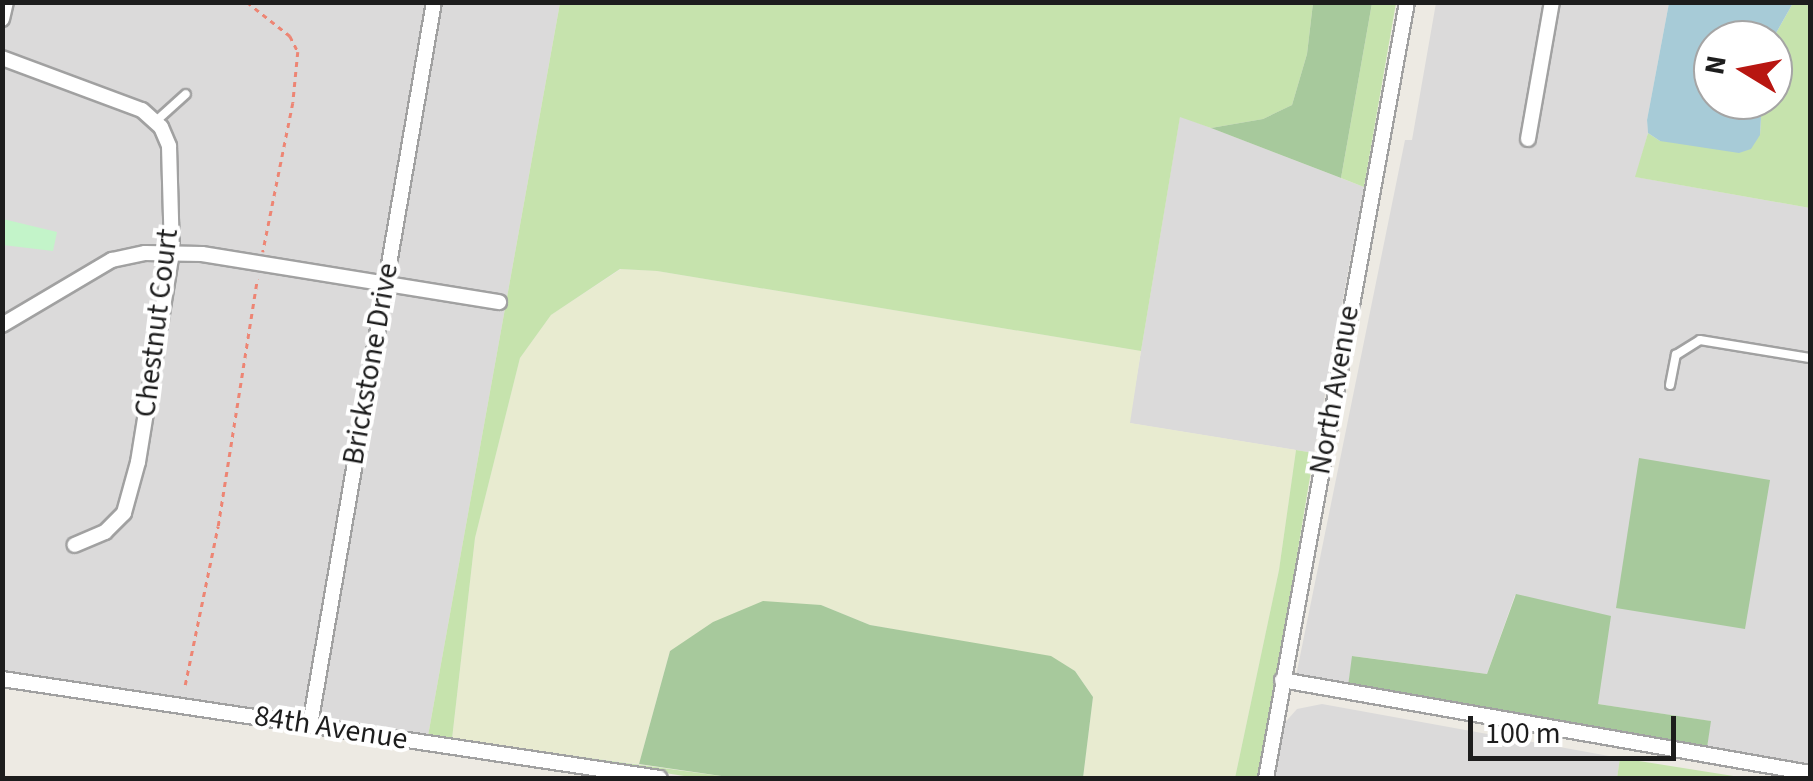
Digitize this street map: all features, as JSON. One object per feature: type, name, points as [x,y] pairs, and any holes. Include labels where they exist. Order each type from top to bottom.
[{"type":"street","points":[[2,19],[6,2]]},
{"type":"street","name":"Brickstone Drive","points":[[310,725],[434,2]]},
{"type":"street","name":"North Avenue","points":[[1266,778],[1407,2]]},
{"type":"street","points":[[1528,139],[1552,2]]},
{"type":"street","points":[[2,58],[142,110],[156,121]]},
{"type":"street","name":"Chestnut Court","points":[[75,545],[105,532],[124,513],[138,462],[172,252],[170,146],[156,121]]},
{"type":"street","points":[[2,325],[112,260],[172,252],[499,302]]},
{"type":"street","name":"84th Avenue","points":[[2,680],[660,778]]},
{"type":"street","points":[[1282,680],[1810,772]]},
{"type":"lane","points":[[156,121],[186,94]]},
{"type":"lane","points":[[1670,385],[1676,355],[1700,340],[1810,358]]},
{"type":"path","points":[[186,685],[208,583],[208,558],[218,526],[260,264],[293,103],[298,52],[290,36],[247,2]]},
{"type":"shaded area","points":[[2,3],[560,3],[428,736],[3,671]]},
{"type":"shaded area","points":[[1436,3],[1669,3],[1647,120],[1648,133],[1636,177],[1810,208],[1810,765],[1707,748],[1710,721],[1598,704],[1515,595],[1487,674],[1353,656],[1348,686],[1296,676],[1405,140],[1412,140]]},
{"type":"shaded area","points":[[1180,116],[1364,187],[1314,453],[1129,423]]},
{"type":"shaded area","points":[[1322,704],[1620,758],[1617,778],[1275,778],[1281,727],[1297,709]]},
{"type":"green space","points":[[560,3],[1313,3],[1307,54],[1292,105],[1263,119],[1211,128],[1180,117],[1141,351],[657,271],[620,269],[551,315],[520,358],[475,538],[452,739],[735,778],[697,778],[428,736]]},
{"type":"green space","points":[[1313,3],[1372,3],[1341,178],[1211,128],[1263,119],[1292,105],[1307,54]]},
{"type":"green space","points":[[1372,3],[1396,3],[1364,187],[1341,178]]},
{"type":"green space","points":[[1793,3],[1810,3],[1810,208],[1635,177],[1648,133],[1660,141],[1760,135],[1761,120],[1793,120],[1793,20],[1783,20]]},
{"type":"green space","points":[[3,219],[57,232],[53,251],[3,245]]},
{"type":"green space","points":[[621,269],[657,271],[1141,351],[1130,423],[1296,450],[1279,570],[1235,778],[1083,778],[1093,697],[1075,671],[1051,657],[870,625],[821,605],[670,651],[639,764],[452,740],[475,538],[520,358],[551,315]]},
{"type":"green space","points":[[1296,450],[1314,453],[1260,778],[1235,778],[1279,570]]},
{"type":"green space","points":[[1639,458],[1770,480],[1745,629],[1616,608]]},
{"type":"green space","points":[[1516,594],[1611,616],[1598,704],[1711,721],[1707,748],[1348,686],[1352,656],[1487,674]]},
{"type":"green space","points":[[763,601],[821,605],[870,625],[1051,656],[1075,671],[1093,697],[1083,778],[735,778],[639,764],[670,651],[713,622]]},
{"type":"green space","points":[[1620,758],[1746,778],[1617,778]]},
{"type":"water","points":[[1669,3],[1793,3],[1783,20],[1693,20],[1693,120],[1761,120],[1760,135],[1751,149],[1739,153],[1660,141],[1648,133],[1647,120]]}]
